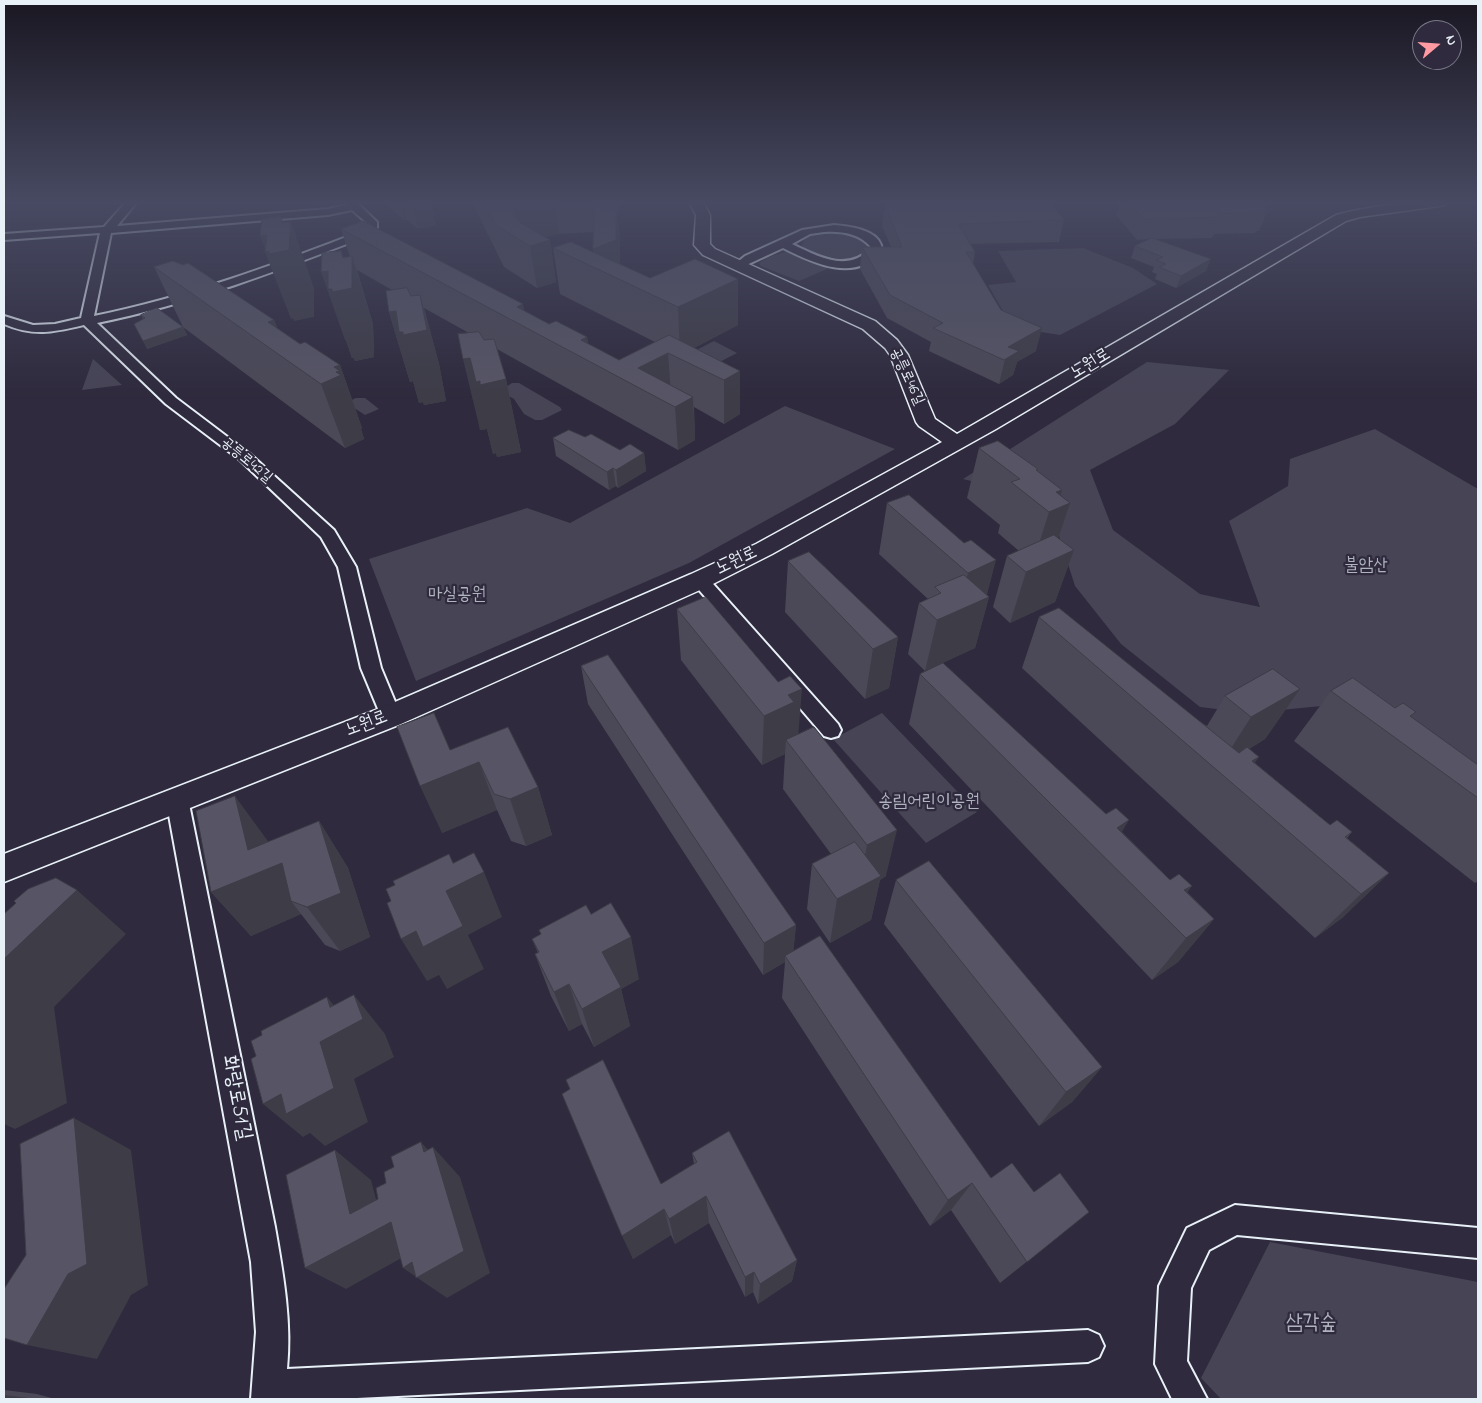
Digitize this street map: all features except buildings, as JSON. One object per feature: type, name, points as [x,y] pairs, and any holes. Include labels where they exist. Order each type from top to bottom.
[{"type":"main road","name":"공릉로46길","points":[[743,267],[869,325],[891,344],[899,355],[926,422],[957,443]]},
{"type":"main road","name":"노원로","points":[[4,868],[392,716],[700,580],[764,549],[957,443],[1257,267]]},
{"type":"street","points":[[87,321],[98,267]]},
{"type":"street","points":[[6,326],[32,330],[125,314],[211,292],[275,267]]},
{"type":"street","name":"공릉로42길","points":[[87,321],[171,401],[245,457],[328,534],[347,566],[371,668],[392,716]]},
{"type":"street","points":[[700,580],[831,730]]},
{"type":"street","name":"화랑로51길","points":[[177,799],[263,1245],[272,1326],[268,1393]]},
{"type":"street","points":[[1190,1399],[1172,1364],[1175,1286],[1198,1239],[1235,1220],[1478,1243]]},
{"type":"street","points":[[268,1393],[1088,1346]]},
{"type":"green space","points":[[765,267],[827,267],[799,281]]},
{"type":"green space","points":[[1008,267],[1132,267],[1157,284],[1060,335],[1029,330],[1010,324],[988,285],[1016,282]]},
{"type":"green space","points":[[714,341],[737,353],[704,370],[681,358]]},
{"type":"green space","points":[[93,359],[122,385],[82,390]]},
{"type":"green space","name":"불암산","points":[[1147,362],[1229,370],[1175,424],[1090,470],[1113,530],[1200,594],[1260,607],[1229,521],[1288,486],[1290,459],[1375,429],[1478,489],[1478,814],[1332,705],[1250,713],[1200,707],[1121,644],[1075,586],[1059,536],[1033,507],[999,488],[963,479]]},
{"type":"green space","points":[[512,383],[519,383],[562,410],[542,420],[535,420],[524,414],[514,399],[500,391]]},
{"type":"green space","points":[[356,398],[365,398],[379,409],[365,415],[348,404],[347,402]]},
{"type":"green space","name":"마실공원","points":[[785,406],[895,449],[689,563],[416,681],[369,559],[527,508],[570,523]]},
{"type":"green space","name":"송림어린이공원","points":[[882,713],[977,812],[926,843],[833,739]]},
{"type":"green space","name":"삼각숲","points":[[1270,1242],[1478,1282],[1478,1399],[1221,1399],[1201,1378]]}]
